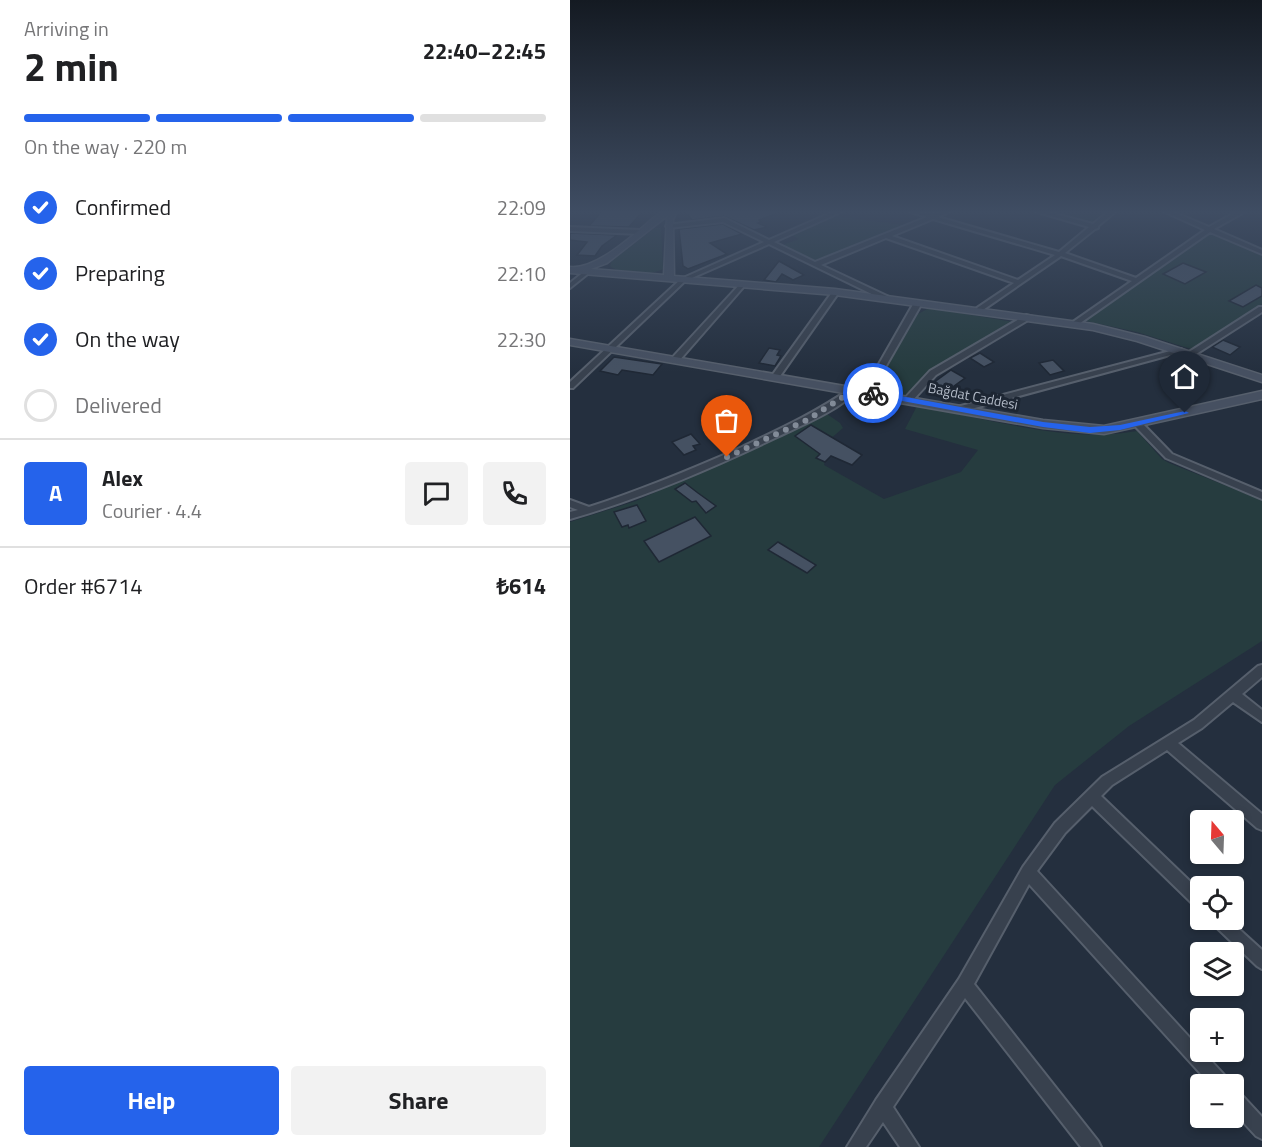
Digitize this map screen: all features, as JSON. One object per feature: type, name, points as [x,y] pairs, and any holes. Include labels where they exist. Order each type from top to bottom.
[{"type":"main road","points":[[573,271],[593,265]]},
{"type":"main road","points":[[604,265],[604,273]]},
{"type":"main road","points":[[669,265],[669,278]]},
{"type":"main road","points":[[573,271],[835,292],[1077,324],[1127,335],[1262,379]]},
{"type":"main road","name":"Bağdat Caddesi","points":[[570,342],[1090,430],[1138,424],[1258,396]]},
{"type":"main road","points":[[1242,372],[1258,396]]},
{"type":"street","points":[[570,386],[683,280],[720,265]]},
{"type":"street","points":[[817,265],[886,299]]},
{"type":"street","points":[[967,265],[1020,283]]},
{"type":"street","points":[[980,310],[1045,265]]},
{"type":"street","points":[[1090,265],[1137,281]]},
{"type":"street","points":[[1077,324],[1160,265]]},
{"type":"street","points":[[570,286],[588,272]]},
{"type":"street","points":[[675,360],[743,284]]},
{"type":"street","points":[[775,377],[835,292]]},
{"type":"street","points":[[867,392],[918,303]]},
{"type":"street","points":[[960,409],[1185,353],[1262,309]]},
{"type":"street","points":[[909,399],[933,373],[1029,317]]},
{"type":"street","points":[[570,516],[651,490],[707,466],[807,420],[854,390]]},
{"type":"street","points":[[1138,424],[1168,456],[1262,496]]},
{"type":"street","points":[[570,503],[590,511]]},
{"type":"street","points":[[856,1147],[965,985],[1028,872],[1060,828],[1091,796],[1123,769],[1198,724],[1262,670]]},
{"type":"street","points":[[1234,695],[1262,717]]},
{"type":"street","points":[[1167,742],[1262,823]]},
{"type":"street","points":[[1091,796],[1190,891]]},
{"type":"street","points":[[1028,872],[1212,1074]]},
{"type":"street","points":[[1230,930],[1262,960]]},
{"type":"street","points":[[965,985],[1092,1147]]},
{"type":"street","points":[[882,1106],[910,1147]]},
{"type":"street","points":[[1244,1110],[1262,1130]]},
{"type":"green space","points":[[663,265],[663,269],[636,274],[610,266]]},
{"type":"green space","points":[[1164,265],[1262,265],[1262,304],[1191,349],[1137,332],[1086,321]]},
{"type":"green space","points":[[929,308],[1014,322],[931,371],[905,395],[873,390],[918,314]]},
{"type":"green space","points":[[917,406],[1055,432],[1111,434],[1137,431],[1162,459],[1169,463],[1262,500],[1262,641],[1129,726],[1055,785],[819,1147],[570,1147],[570,522],[636,501],[827,414],[843,428],[829,440],[824,465],[884,499],[961,472],[978,450],[905,429]]},
{"type":"building","points":[[683,265],[700,265],[688,269]]},
{"type":"building","points":[[776,265],[785,265],[804,275],[793,280],[782,274],[776,282],[764,280]]},
{"type":"building","points":[[1180,265],[1187,265],[1206,272],[1185,284],[1163,274]]},
{"type":"building","points":[[1256,285],[1262,288],[1262,296],[1243,307],[1229,301]]},
{"type":"building","points":[[1223,340],[1240,347],[1230,355],[1212,347]]},
{"type":"building","points":[[769,348],[780,350],[777,355],[781,356],[775,366],[759,363]]},
{"type":"building","points":[[980,353],[994,362],[984,367],[970,358]]},
{"type":"building","points":[[614,357],[662,364],[653,375],[622,370],[618,375],[600,371]]},
{"type":"building","points":[[1053,360],[1064,371],[1050,375],[1039,363]]},
{"type":"building","points":[[951,370],[965,378],[943,394],[929,386]]},
{"type":"building","points":[[873,400],[899,405],[891,418],[865,413]]},
{"type":"building","points":[[811,425],[862,455],[852,465],[831,456],[825,462],[816,458],[820,454],[795,436]]},
{"type":"building","points":[[691,434],[700,444],[693,446],[696,450],[684,455],[672,442]]},
{"type":"building","points":[[685,483],[716,506],[706,513],[696,501],[692,502],[675,489]]},
{"type":"building","points":[[637,505],[646,521],[629,528],[628,525],[622,527],[614,512]]},
{"type":"building","points":[[695,517],[711,536],[659,562],[644,541]]},
{"type":"building","points":[[778,542],[816,565],[807,573],[768,550]]},
{"type":"way so far","points":[[727,457],[807,420],[834,405],[854,390],[873,393]]},
{"type":"route","points":[[873,393],[1043,424],[1090,430],[1120,428],[1185,413]]}]
